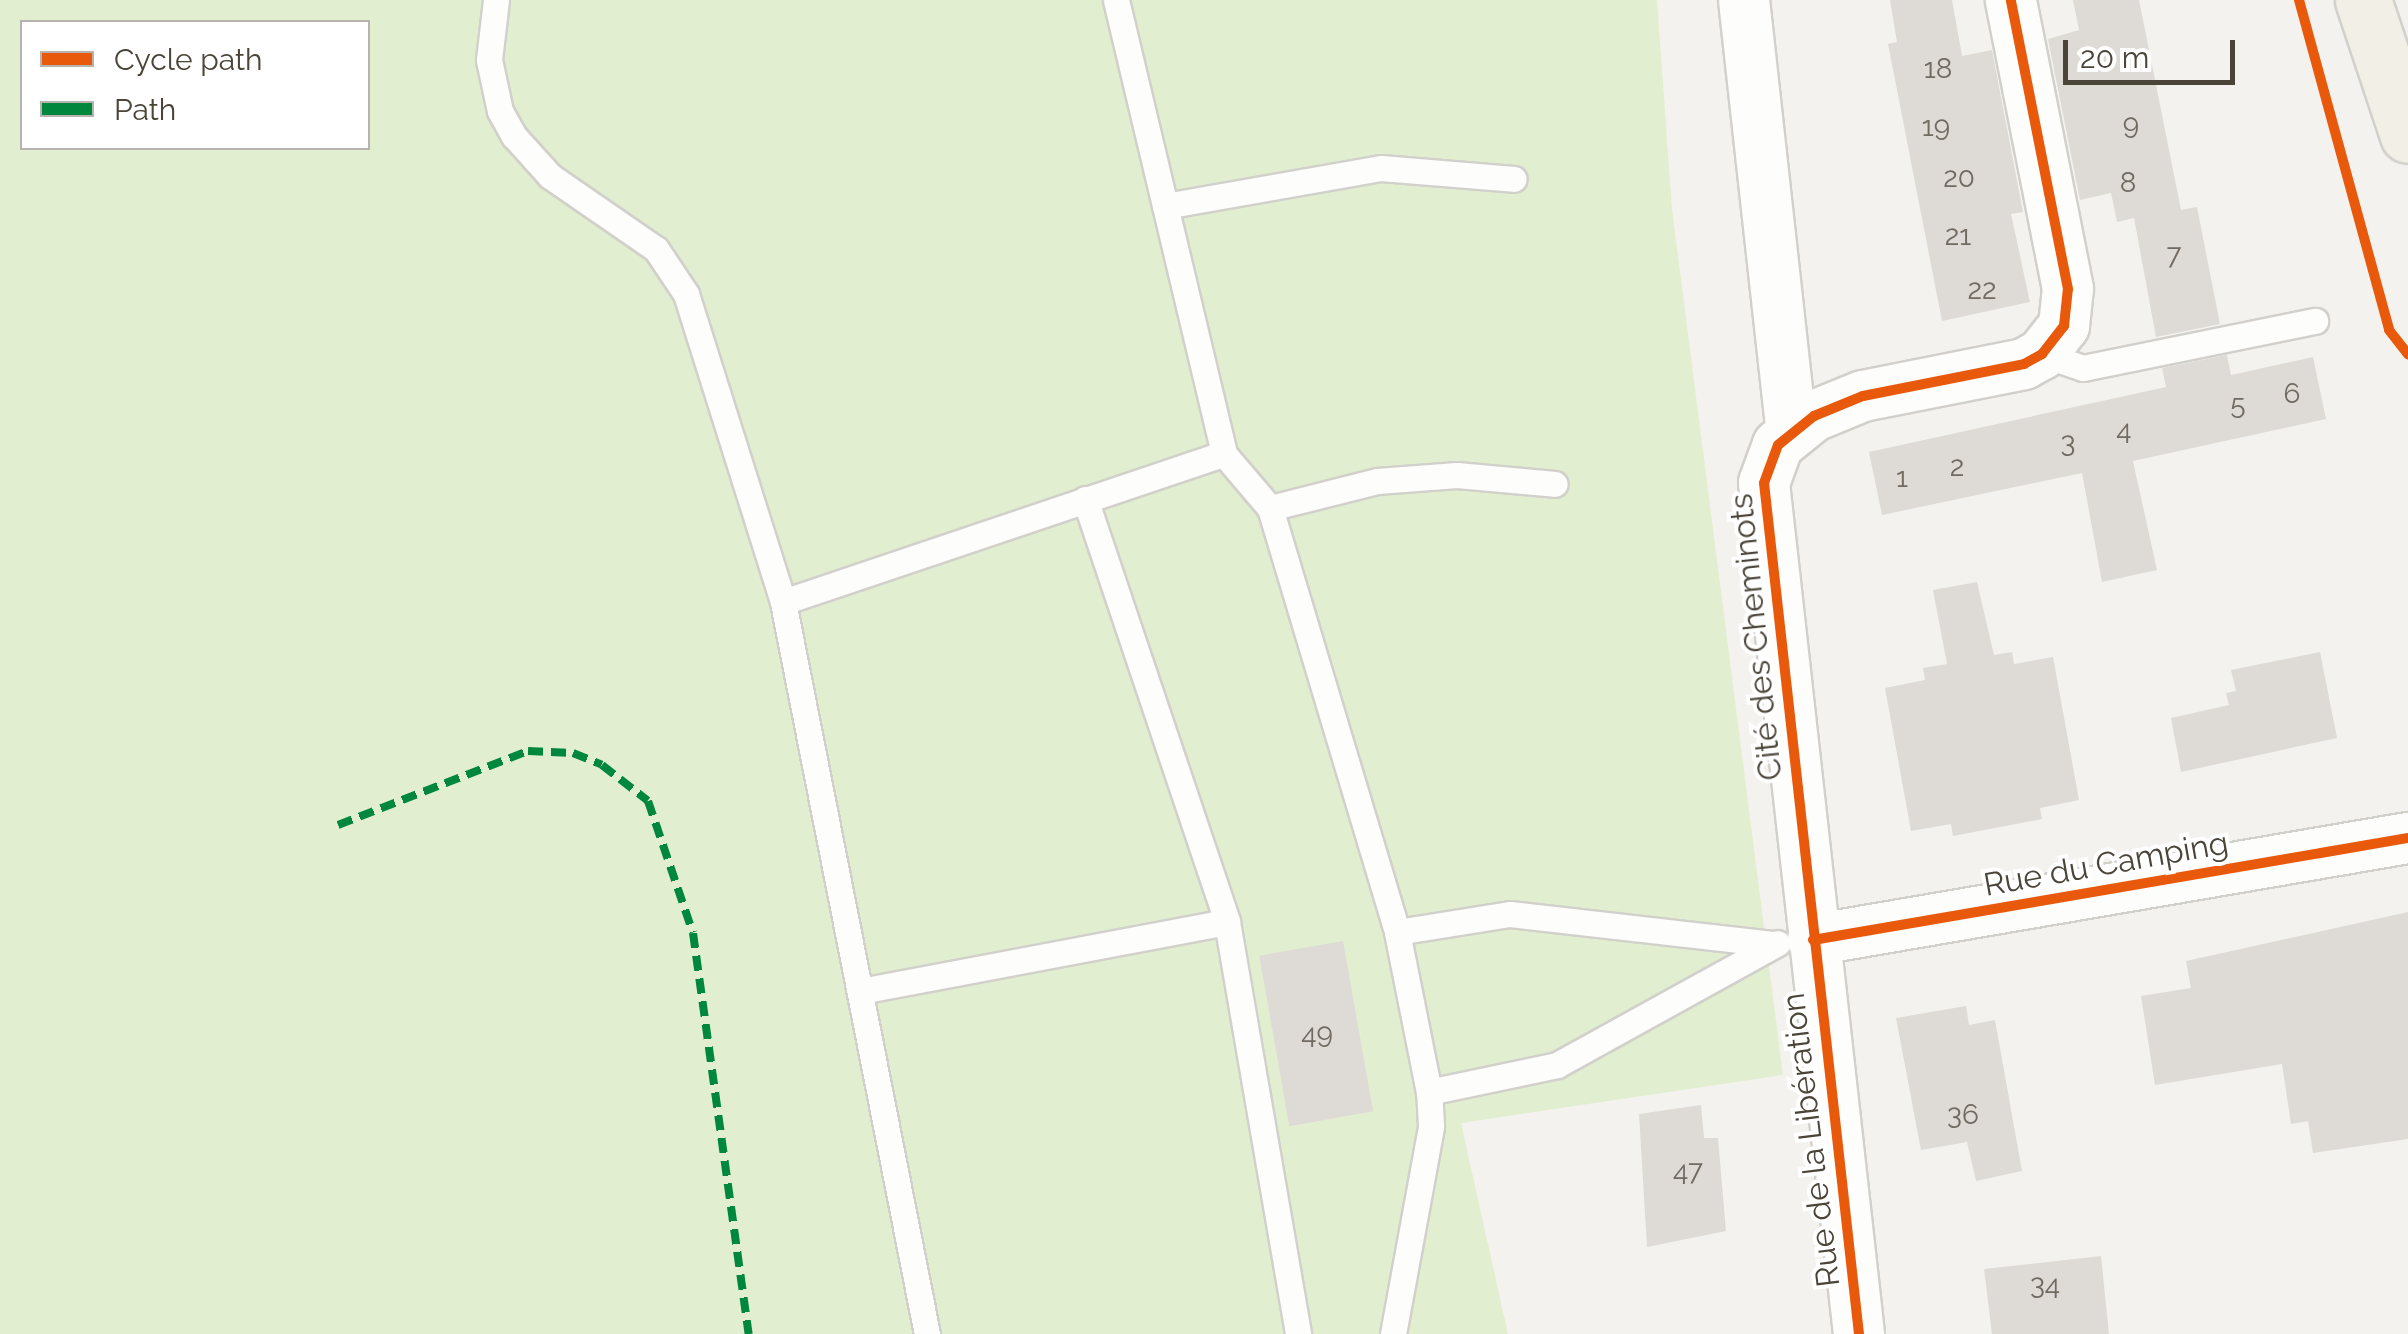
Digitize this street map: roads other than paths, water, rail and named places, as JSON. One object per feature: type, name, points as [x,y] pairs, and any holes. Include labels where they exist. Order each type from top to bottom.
[{"type":"main road","points":[[2362,0],[2408,134]]},
{"type":"street","points":[[1744,0],[1791,429],[1863,396],[2024,364],[2042,354],[2064,326],[2068,288],[2011,0]]},
{"type":"street","name":"Cité des Cheminots","points":[[1791,429],[1769,462],[1764,503],[1792,942]]},
{"type":"street","name":"Rue du Camping","points":[[1792,942],[2408,838]]},
{"type":"street","name":"Rue de la Libération","points":[[1792,942],[1859,1334]]},
{"type":"lane","points":[[496,0],[488,60],[500,110],[514,136],[550,176],[656,249],[686,294],[783,602],[927,1334]]},
{"type":"lane","points":[[1116,0],[1224,454],[1270,508],[1397,932],[1429,1092],[1432,1126],[1393,1334]]},
{"type":"lane","points":[[1165,206],[1355,170],[1514,179]]},
{"type":"lane","points":[[2042,354],[2083,368],[2315,321]]},
{"type":"lane","points":[[783,602],[1224,454]]},
{"type":"lane","points":[[1270,508],[1377,481],[1457,475],[1555,484]]},
{"type":"lane","points":[[1085,500],[1227,922],[1298,1334]]},
{"type":"lane","points":[[1397,932],[1510,914],[1792,942]]},
{"type":"lane","points":[[861,991],[1227,922]]},
{"type":"lane","points":[[1429,1092],[1556,1065],[1792,942]]}]
